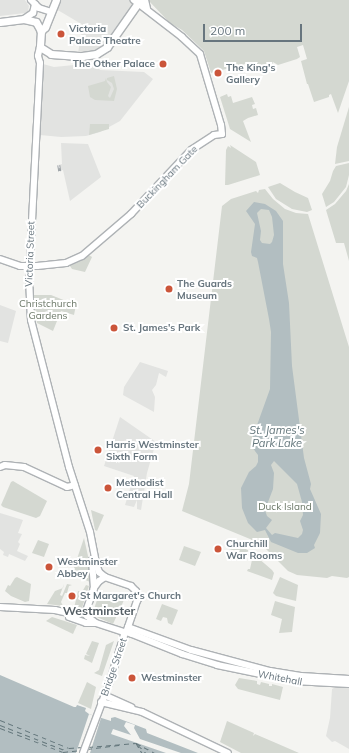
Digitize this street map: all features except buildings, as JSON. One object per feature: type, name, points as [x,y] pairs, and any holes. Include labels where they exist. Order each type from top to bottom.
[{"type":"highway","name":"Victoria Street","points":[[40,47],[41,31],[45,28],[56,0]]},
{"type":"highway","points":[[40,47],[51,54],[82,56],[91,56],[102,51],[115,39],[137,1]]},
{"type":"highway","points":[[0,22],[24,19],[38,23],[41,31]]},
{"type":"main road","points":[[145,0],[147,9]]},
{"type":"main road","name":"Buckingham Gate","points":[[0,259],[20,266],[30,266],[66,263],[88,252],[131,214],[191,150],[212,136],[222,134],[221,125],[202,58],[189,42],[137,1]]},
{"type":"main road","points":[[33,2],[43,10],[51,12]]},
{"type":"main road","points":[[24,19],[33,13],[33,2]]},
{"type":"main road","name":"Victoria Street","points":[[40,47],[38,56],[40,60],[29,297],[32,325],[73,486]]},
{"type":"main road","points":[[40,60],[51,54]]},
{"type":"main road","points":[[0,467],[5,465],[26,468],[65,486],[73,486]]},
{"type":"main road","points":[[73,486],[90,532],[99,572],[105,577],[134,588],[137,594],[137,601],[127,631]]},
{"type":"main road","points":[[73,486],[92,558],[92,578],[94,588]]},
{"type":"main road","points":[[96,623],[88,616],[86,611],[94,588],[99,581],[105,577]]},
{"type":"main road","points":[[0,607],[51,610],[77,615],[86,611]]},
{"type":"main road","points":[[51,610],[86,623],[96,623],[127,631]]},
{"type":"main road","points":[[127,631],[129,615],[133,613]]},
{"type":"main road","name":"Whitehall","points":[[127,631],[212,663],[284,676],[349,679]]},
{"type":"main road","name":"Whitehall","points":[[127,631],[308,683],[349,684]]},
{"type":"main road","name":"Bridge Street","points":[[83,753],[127,631]]},
{"type":"main road","points":[[104,695],[130,706],[132,709]]},
{"type":"main road","points":[[102,702],[132,709],[158,719],[228,753]]},
{"type":"shaded area","points":[[0,0],[25,0],[29,6],[28,11],[25,13],[0,16]]},
{"type":"shaded area","points":[[60,0],[130,0],[134,3],[108,42],[94,52],[78,53],[83,25],[56,9]]},
{"type":"shaded area","points":[[94,63],[100,70],[144,72],[153,79],[120,121],[100,132],[86,136],[61,137],[40,135],[43,64],[54,67]]},
{"type":"shaded area","points":[[61,143],[88,144],[101,177],[70,201],[63,170],[59,171],[58,165],[62,164]]},
{"type":"shaded area","points":[[0,305],[16,311],[8,343],[0,341]]},
{"type":"shaded area","points":[[140,362],[168,371],[166,377],[159,373],[156,385],[152,390],[155,397],[154,412],[123,395],[124,387]]},
{"type":"shaded area","points":[[120,417],[156,442],[147,473],[141,510],[137,509],[137,500],[134,507],[125,505],[134,476],[104,466]]},
{"type":"shaded area","points":[[0,513],[23,520],[18,533],[22,534],[18,542],[20,544],[17,551],[28,556],[25,561],[9,554],[8,557],[3,555],[4,552],[0,549]]},
{"type":"shaded area","points":[[336,687],[349,687],[349,749],[335,741],[332,742],[326,736],[330,718],[332,689]]},
{"type":"green space","points":[[148,0],[349,0],[349,81],[338,113],[331,94],[329,97],[314,102],[307,84],[301,61],[307,59],[303,45],[297,47],[300,57],[297,59],[278,65],[273,62],[271,67],[262,70],[249,73],[246,63],[238,68],[237,66],[211,73],[204,51],[182,30],[170,23]]},
{"type":"green space","points":[[114,76],[117,89],[114,101],[95,100],[90,97],[88,86],[105,81],[106,78],[107,82],[111,87],[108,96],[110,98],[114,89],[112,83],[107,80],[107,78]]},
{"type":"green space","points":[[227,94],[228,97],[231,96],[233,103],[252,97],[255,104],[252,105],[253,109],[256,108],[258,115],[243,121],[251,142],[230,129],[220,97]]},
{"type":"green space","points":[[349,107],[349,161],[335,164],[337,147]]},
{"type":"green space","points":[[90,124],[109,124],[109,129],[89,135]]},
{"type":"green space","points":[[230,145],[256,162],[260,175],[225,185],[226,150],[228,146],[231,148]]},
{"type":"green space","points":[[349,163],[349,175],[346,187],[334,202],[326,207],[322,194],[330,181],[333,171],[336,166]]},
{"type":"green space","points":[[280,183],[308,198],[312,210],[307,212],[292,209],[276,199],[268,187]]},
{"type":"green space","points":[[349,184],[349,261],[344,243],[336,243],[326,210],[335,204],[346,191]]},
{"type":"green space","name":"St. James's Park","points":[[265,189],[273,199],[285,209],[296,213],[308,214],[349,347],[349,577],[347,578],[297,575],[288,571],[265,548],[250,539],[182,511],[189,484],[222,206],[231,199],[256,191],[258,193],[259,190]]},
{"type":"green space","points":[[87,254],[92,257],[85,272],[72,269],[68,263]]},
{"type":"green space","name":"Christchurch Gardens","points":[[33,295],[51,295],[76,305],[74,315],[61,311],[53,331],[37,323]]},
{"type":"green space","points":[[13,481],[47,501],[40,516],[36,518],[1,505],[11,482]]},
{"type":"green space","points":[[91,510],[104,515],[97,531],[95,530]]},
{"type":"green space","points":[[84,538],[90,565],[90,582],[72,574]]},
{"type":"green space","points":[[38,540],[49,544],[44,557],[32,553]]},
{"type":"green space","points":[[233,543],[250,551],[272,570],[274,573],[272,580],[247,571],[250,569],[252,560],[245,554],[229,549]]},
{"type":"green space","points":[[184,546],[201,552],[195,566],[179,560]]},
{"type":"green space","points":[[17,577],[31,584],[29,601],[25,602],[11,596],[5,591],[8,585],[10,586]]},
{"type":"green space","points":[[280,577],[298,585],[296,601],[276,596],[273,593]]},
{"type":"green space","points":[[67,584],[72,585],[69,586],[67,593],[65,593],[61,602],[63,606],[47,604],[55,591],[62,588],[60,595],[62,596]]},
{"type":"green space","points":[[86,585],[89,586],[82,608],[78,610],[70,609],[74,608],[78,591],[82,592]]},
{"type":"green space","points":[[100,591],[124,600],[113,624],[92,615]]},
{"type":"green space","points":[[275,601],[295,607],[292,632],[279,633],[282,619],[271,615]]},
{"type":"green space","points":[[162,604],[178,610],[172,625],[168,623],[167,618],[163,617],[161,621],[156,619]]},
{"type":"green space","points":[[52,617],[77,625],[73,634],[46,621]]},
{"type":"green space","points":[[92,641],[99,643],[92,663],[84,659],[85,655],[90,656],[86,654]]},
{"type":"green space","points":[[114,641],[102,676],[94,673],[99,670],[106,645]]},
{"type":"green space","points":[[239,678],[257,681],[257,684],[260,685],[261,682],[269,684],[269,686],[272,686],[272,684],[283,687],[280,700],[238,689],[235,685]]},
{"type":"green space","points":[[87,682],[96,687],[91,709],[78,703]]},
{"type":"green space","points":[[227,721],[254,733],[253,736],[255,734],[299,753],[241,753],[220,742]]},
{"type":"water","name":"St. James's Park Lake","points":[[254,202],[265,204],[276,211],[283,221],[283,264],[289,303],[292,366],[304,458],[311,484],[310,489],[321,514],[320,533],[314,545],[315,548],[307,553],[298,553],[271,542],[265,530],[257,532],[248,523],[242,508],[241,488],[249,472],[258,462],[258,455],[252,447],[252,439],[270,389],[271,332],[257,258],[252,256],[251,252],[255,224],[246,211]],"holes":[[[261,209],[269,210],[272,217],[274,235],[270,244],[262,243],[260,240],[261,231],[257,213]],[[274,461],[297,484],[302,502],[303,515],[300,521],[303,530],[302,534],[298,538],[275,533],[272,535],[266,528],[272,520],[267,516],[265,510],[273,489],[274,473],[271,465]]]},
{"type":"water","points":[[0,675],[74,707],[77,705],[86,708],[85,711],[89,714],[111,721],[111,718],[115,717],[146,729],[147,733],[198,753],[0,753]]},
{"type":"pier","points":[[89,714],[101,718],[90,753],[76,753]]},
{"type":"pier","points":[[126,722],[135,725],[134,728],[140,739],[181,753],[166,753],[111,734],[113,729],[131,735],[124,726]]},
{"type":"ferry route","points":[[0,720],[69,748],[83,747]]},
{"type":"ferry route","points":[[0,725],[67,751]]},
{"type":"ferry route","points":[[0,728],[63,752],[82,750]]},
{"type":"ferry route","points":[[136,743],[142,753]]},
{"type":"ferry route","points":[[88,747],[136,743],[155,753]]},
{"type":"ferry route","points":[[87,749],[121,745]]},
{"type":"ferry route","points":[[138,745],[146,753]]},
{"type":"railway","points":[[59,165],[60,171]]},
{"type":"place","name":"Victoria Palace Theatre","points":[[61,34]]},
{"type":"place","name":"The Other Palace","points":[[163,64]]},
{"type":"place","name":"The King's Gallery","points":[[218,73]]},
{"type":"place","name":"The Guards Museum","points":[[169,289]]},
{"type":"place","name":"St. James's Park","points":[[114,328]]},
{"type":"place","name":"Harris Westminster Sixth Form","points":[[98,450]]},
{"type":"place","name":"Methodist Central Hall","points":[[108,488]]},
{"type":"place","name":"Churchill War Rooms","points":[[218,549]]},
{"type":"place","name":"Westminster Abbey","points":[[49,567]]},
{"type":"place","name":"St Margaret's Church","points":[[72,596]]},
{"type":"place","name":"Westminster","points":[[132,678]]},
{"type":"district","name":"Westminster","points":[[99,611]]},
{"type":"park label","name":"Duck Island","points":[[285,507]]}]
